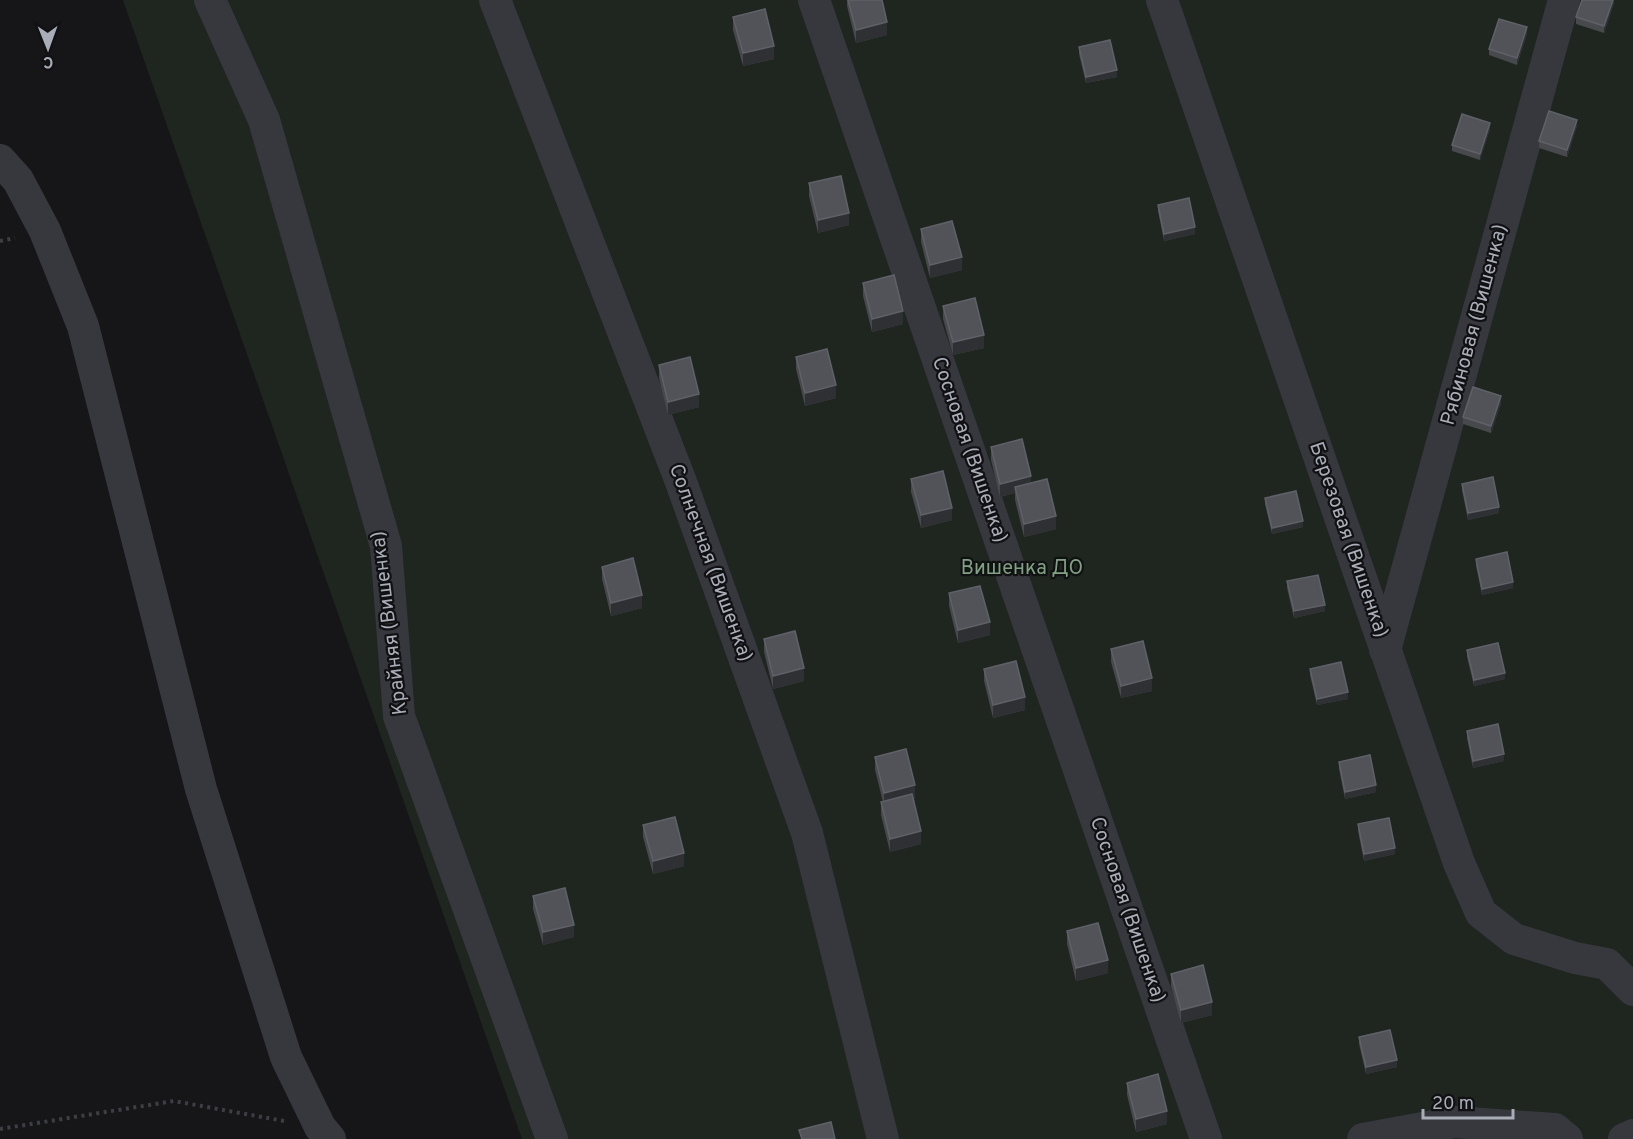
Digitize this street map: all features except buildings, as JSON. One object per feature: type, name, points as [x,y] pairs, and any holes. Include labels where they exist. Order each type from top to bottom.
[{"type":"lane","name":"Крайняя (Вишенка)","points":[[210,0],[264,120],[386,546],[399,716],[552,1139]]},
{"type":"lane","name":"Солнечная (Вишенка)","points":[[495,0],[681,482],[807,833],[883,1139]]},
{"type":"lane","name":"Сосновая (Вишенка)","points":[[814,0],[1206,1139]]},
{"type":"lane","name":"Березовая (Вишенка)","points":[[1162,0],[1459,863],[1481,913],[1514,939],[1575,958],[1607,964],[1633,990]]},
{"type":"lane","name":"Рябиновая (Вишенка)","points":[[1385,651],[1564,0]]},
{"type":"lane","points":[[0,160],[18,180],[45,231],[83,326],[201,789],[286,1057],[325,1133]]},
{"type":"lane","points":[[1363,1139],[1455,1122],[1555,1129],[1567,1139]]},
{"type":"lane","points":[[1624,1139],[1633,1135]]},
{"type":"path","points":[[0,1129],[174,1101],[325,1133]]},
{"type":"green space","name":"Вишенка ДО","points":[[123,0],[1633,0],[1633,1139],[522,1139]]}]
